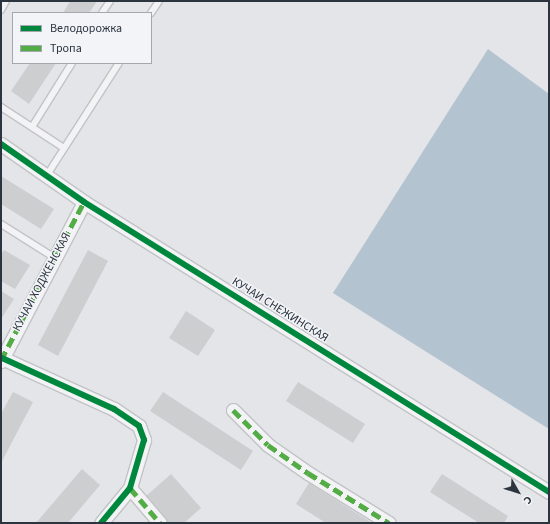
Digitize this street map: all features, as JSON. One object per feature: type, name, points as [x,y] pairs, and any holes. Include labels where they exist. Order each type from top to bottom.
[{"type":"street","name":"КУЧАИ СНЕЖИНСКАЯ","points":[[1,144],[84,202],[549,492]]},
{"type":"street","name":"КУЧАИ ХОДЖЕНСКАЯ","points":[[2,359],[84,202]]},
{"type":"street","points":[[2,359],[114,409],[139,426],[144,440],[130,488],[101,523]]},
{"type":"street","points":[[233,410],[274,449],[308,473],[389,523]]},
{"type":"street","points":[[130,488],[160,523]]},
{"type":"lane","points":[[1,10],[6,1]]},
{"type":"lane","points":[[103,12],[110,1]]},
{"type":"lane","points":[[152,12],[159,1]]},
{"type":"lane","points":[[32,128],[71,64]]},
{"type":"lane","points":[[47,175],[118,64]]},
{"type":"lane","points":[[1,107],[64,148]]},
{"type":"lane","points":[[1,224],[55,258]]},
{"type":"water","points":[[488,49],[549,94],[549,429],[333,293]]},
{"type":"building","points":[[70,1],[97,1],[90,12],[64,12]]},
{"type":"building","points":[[29,64],[55,64],[29,104],[11,91]]},
{"type":"building","points":[[1,176],[54,209],[41,229],[1,204]]},
{"type":"building","points":[[4,250],[30,265],[15,289],[1,281],[1,255]]},
{"type":"building","points":[[88,250],[108,261],[58,356],[38,345]]},
{"type":"building","points":[[1,291],[14,299],[1,319]]},
{"type":"building","points":[[186,311],[215,330],[198,356],[169,338]]},
{"type":"building","points":[[298,382],[365,424],[353,443],[286,401]]},
{"type":"building","points":[[13,392],[33,402],[1,463],[1,414]]},
{"type":"building","points":[[163,392],[253,451],[241,470],[150,411]]},
{"type":"building","points":[[82,469],[100,485],[68,523],[36,523]]},
{"type":"building","points":[[171,474],[201,508],[184,523],[168,523],[145,497]]},
{"type":"building","points":[[442,474],[508,516],[504,523],[479,523],[430,492]]},
{"type":"building","points":[[309,483],[372,523],[326,523],[296,504]]},
{"type":"marked path","points":[[1,360],[84,202]]},
{"type":"marked path","points":[[233,410],[268,445],[308,473],[389,523]]},
{"type":"marked path","points":[[130,488],[160,523]]},
{"type":"cycle path","points":[[1,144],[84,202],[549,492]]},
{"type":"cycle path","points":[[2,358],[114,409],[139,426],[144,440],[130,488],[101,523]]}]
